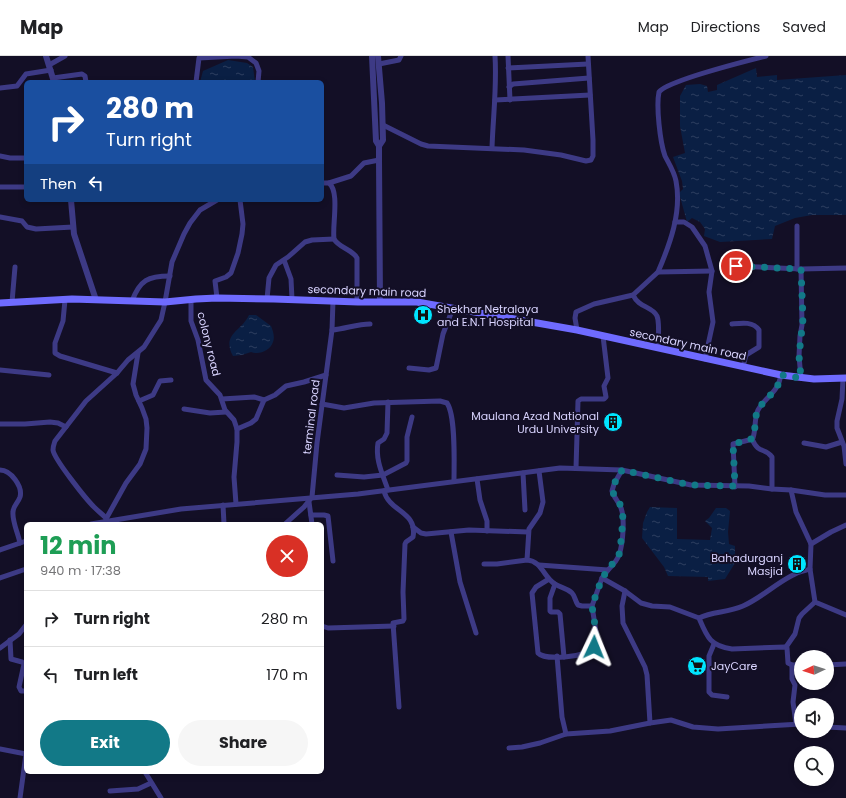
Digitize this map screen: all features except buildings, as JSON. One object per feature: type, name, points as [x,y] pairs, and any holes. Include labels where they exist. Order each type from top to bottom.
[{"type":"main road","name":"secondary main road","points":[[0,303],[65,300],[165,302],[216,298],[333,302],[417,302],[577,330],[781,375],[814,379],[844,378]]},
{"type":"street","points":[[46,56],[54,80],[82,74],[85,80]]},
{"type":"street","points":[[0,88],[17,86],[26,74],[50,67],[65,56]]},
{"type":"street","points":[[196,80],[200,57],[236,56],[248,57],[256,64],[259,71],[258,80]]},
{"type":"street","points":[[372,56],[382,125],[383,140],[379,146]]},
{"type":"street","points":[[378,56],[379,64],[376,78],[376,141],[379,146],[380,302]]},
{"type":"street","points":[[379,64],[399,60],[401,56]]},
{"type":"street","points":[[492,148],[496,73],[494,56]]},
{"type":"street","points":[[508,56],[510,100]]},
{"type":"street","points":[[382,125],[424,146],[524,150],[591,160],[594,146],[588,56]]},
{"type":"street","points":[[577,330],[576,312],[594,304],[633,295],[658,272],[668,250],[678,202],[674,172],[665,156],[663,148],[658,102],[659,92],[666,86],[703,73],[766,56]]},
{"type":"street","points":[[508,68],[588,64]]},
{"type":"street","points":[[509,87],[514,84],[589,78]]},
{"type":"street","points":[[495,100],[590,95]]},
{"type":"street","points":[[0,156],[24,158]]},
{"type":"street","points":[[324,183],[329,183],[351,176],[364,163],[379,160]]},
{"type":"street","points":[[329,183],[333,186],[335,194],[334,239],[357,258],[356,302]]},
{"type":"street","points":[[0,187],[24,187]]},
{"type":"street","points":[[71,202],[71,217],[77,247],[96,300]]},
{"type":"street","points":[[106,521],[73,482],[55,455],[53,448],[54,445],[86,400],[144,347],[158,325],[165,302],[172,262],[190,223],[200,210],[214,202]]},
{"type":"street","points":[[216,298],[214,281],[226,278],[231,273],[241,241],[243,224],[240,202]]},
{"type":"street","points":[[0,218],[22,221],[28,227],[36,229],[73,227]]},
{"type":"street","points":[[675,222],[684,222],[692,227],[705,246],[712,271],[709,292],[713,319],[705,359]]},
{"type":"street","points":[[796,226],[803,319],[799,356],[801,378]]},
{"type":"street","points":[[266,299],[269,278],[276,265],[308,241],[334,239]]},
{"type":"street","points":[[284,260],[291,279],[292,300]]},
{"type":"street","points":[[736,266],[799,269],[846,268]]},
{"type":"street","points":[[12,302],[15,267]]},
{"type":"street","points":[[658,272],[712,271]]},
{"type":"street","points":[[132,301],[138,287],[148,278],[155,276],[170,276]]},
{"type":"street","points":[[633,295],[637,303],[652,311],[657,316],[658,348]]},
{"type":"street","name":"colony road","points":[[191,299],[191,321],[198,340],[204,375],[206,380],[222,399],[226,412],[234,420],[237,429]]},
{"type":"street","points":[[65,300],[64,316],[55,343],[55,353],[60,356],[117,373]]},
{"type":"street","name":"terminal road","points":[[287,522],[309,502],[312,497],[317,443],[332,330],[333,302]]},
{"type":"street","points":[[409,368],[430,370],[436,368],[443,334],[453,308]]},
{"type":"street","points":[[732,324],[746,323],[756,327],[759,330],[759,347],[746,355],[743,367]]},
{"type":"street","points":[[332,330],[361,324],[370,324]]},
{"type":"street","points":[[576,468],[578,401],[581,399],[604,399],[606,397],[604,386],[608,378],[602,336]]},
{"type":"street","points":[[106,521],[126,482],[140,464],[146,449],[146,419],[133,384],[138,353]]},
{"type":"street","points":[[0,370],[49,375]]},
{"type":"street","points":[[222,399],[254,397],[264,400],[275,395],[286,386],[326,375]]},
{"type":"street","points":[[752,440],[754,436],[757,413],[763,402],[777,387],[781,375]]},
{"type":"street","points":[[844,378],[837,428],[842,442],[846,464]]},
{"type":"street","points":[[139,401],[153,395],[160,382],[171,380]]},
{"type":"street","points":[[236,504],[234,477],[237,429],[256,419],[264,400]]},
{"type":"street","points":[[322,404],[344,408],[388,402],[440,401],[447,403],[450,408],[452,425],[454,481]]},
{"type":"street","points":[[388,402],[386,433],[384,439],[378,443],[379,467],[383,475],[389,501],[408,516],[413,527],[413,537],[405,544],[403,592],[404,619],[403,621],[394,622],[399,707]]},
{"type":"street","points":[[184,409],[210,413],[226,412]]},
{"type":"street","points":[[337,475],[364,477],[383,475],[407,462],[407,437],[412,417]]},
{"type":"street","points":[[0,424],[50,422],[66,428]]},
{"type":"street","points":[[735,486],[733,444],[752,440]]},
{"type":"street","points":[[752,440],[757,449],[769,454],[772,457],[772,489]]},
{"type":"street","points":[[804,443],[826,447],[842,442]]},
{"type":"street","points":[[106,521],[181,509],[358,494],[560,468],[622,470],[691,485],[749,486],[825,495],[846,495]]},
{"type":"street","points":[[0,470],[11,473],[20,490],[19,500],[13,511],[14,519],[23,542],[0,550]]},
{"type":"street","points":[[549,579],[536,587],[532,593],[538,654],[543,657],[564,657],[584,654],[593,650],[596,632],[592,606],[602,578],[617,559],[620,550],[623,523],[622,512],[621,506],[612,491],[614,484],[622,470]]},
{"type":"street","points":[[527,560],[528,532],[540,513],[544,502],[539,471]]},
{"type":"street","points":[[523,473],[525,510]]},
{"type":"street","points":[[477,479],[487,531]]},
{"type":"street","points":[[791,490],[796,512],[811,544],[810,569],[815,602]]},
{"type":"street","points":[[309,502],[312,522]]},
{"type":"street","points":[[223,505],[224,522]]},
{"type":"street","points":[[312,516],[328,516],[333,561]]},
{"type":"street","points":[[811,544],[830,532],[846,525]]},
{"type":"street","points":[[413,527],[421,533],[426,534],[469,530],[528,532]]},
{"type":"street","points":[[451,532],[460,582],[476,633]]},
{"type":"street","points":[[484,564],[497,564],[527,560],[533,561],[539,565],[549,579],[555,584],[568,590],[580,606],[592,606]]},
{"type":"street","points":[[539,565],[608,570]]},
{"type":"street","points":[[602,578],[625,591],[641,603],[652,606],[670,607],[698,618],[740,607],[759,598],[791,576],[810,569]]},
{"type":"street","points":[[0,578],[24,570]]},
{"type":"street","points":[[555,584],[550,598],[550,611],[558,612],[560,614],[564,657]]},
{"type":"street","points":[[625,591],[622,606],[623,623],[645,667],[647,675],[650,723]]},
{"type":"street","points":[[815,602],[846,615]]},
{"type":"street","points":[[794,706],[795,685],[792,678],[792,665],[787,661],[786,647],[795,634],[799,618],[815,602]]},
{"type":"street","points":[[698,618],[706,635],[714,644],[725,648],[786,647]]},
{"type":"street","points":[[324,627],[328,628],[394,626]]},
{"type":"street","points":[[0,648],[19,634],[24,628]]},
{"type":"street","points":[[10,640],[11,659],[24,664],[19,688],[24,691]]},
{"type":"street","points":[[714,644],[709,656],[709,692],[712,695],[727,697]]},
{"type":"street","points":[[557,656],[562,717],[566,734]]},
{"type":"street","points":[[834,665],[846,664]]},
{"type":"street","points":[[509,748],[540,743],[566,734],[610,731],[671,720],[693,727],[718,730],[794,724]]},
{"type":"street","points":[[834,727],[846,728]]},
{"type":"street","points":[[0,749],[24,754]]},
{"type":"street","points":[[20,798],[24,769]]},
{"type":"street","points":[[146,774],[161,798]]},
{"type":"street","points":[[110,791],[141,788],[152,783]]},
{"type":"water","points":[[228,60],[247,63],[253,67],[255,80],[201,80],[203,71]]},
{"type":"water","points":[[756,68],[757,77],[777,75],[777,80],[846,75],[846,215],[812,215],[795,218],[775,226],[772,239],[720,242],[704,236],[705,229],[700,222],[692,218],[687,222],[679,193],[683,189],[682,181],[673,157],[685,153],[680,126],[680,96],[686,85],[700,84],[707,86],[708,92],[717,90],[717,85]]},
{"type":"water","points":[[249,315],[256,315],[271,326],[274,340],[272,345],[264,352],[251,352],[233,356],[229,343],[234,333]]},
{"type":"water","points":[[650,507],[677,508],[677,539],[710,540],[712,528],[705,521],[716,508],[726,508],[730,511],[728,532],[729,544],[735,546],[735,563],[725,579],[708,581],[708,577],[668,576],[664,567],[642,538],[643,523]]},
{"type":"place","name":"Shekhar Netralaya and E.N.T Hospital","points":[[423,315]]},
{"type":"place","name":"Maulana Azad National Urdu University","points":[[613,422]]},
{"type":"place","name":"Bahadurganj Masjid","points":[[797,564]]},
{"type":"place","name":"JayCare","points":[[697,666]]},
{"type":"route","points":[[594,647],[596,632],[592,606],[602,578],[617,559],[620,550],[623,518],[621,506],[614,496],[612,489],[622,470],[691,485],[735,486],[733,444],[736,442],[752,440],[754,436],[755,420],[759,408],[780,383],[781,375],[801,378],[799,356],[803,319],[801,269],[736,266]]}]
